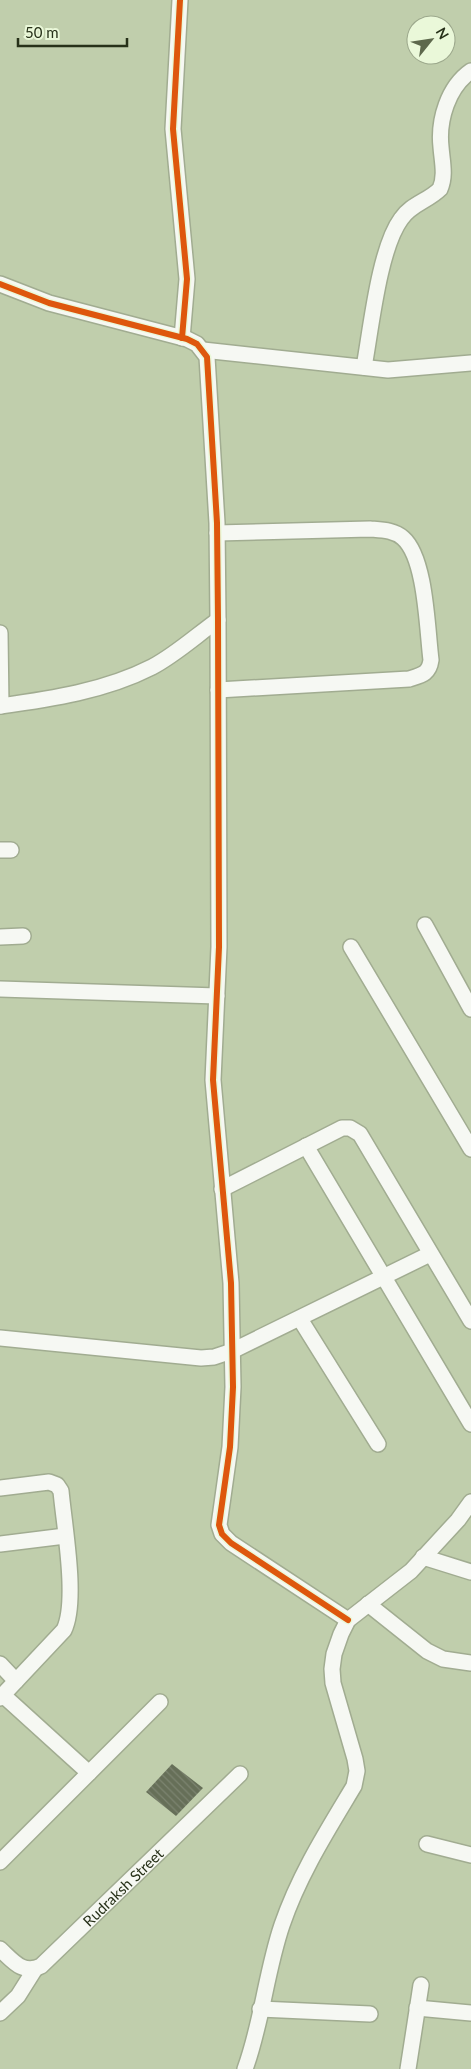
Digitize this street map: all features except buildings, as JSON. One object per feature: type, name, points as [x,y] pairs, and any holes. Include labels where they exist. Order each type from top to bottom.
[{"type":"street","points":[[180,0],[172,129],[186,259],[186,298],[182,338]]},
{"type":"street","points":[[364,367],[386,252],[392,233],[410,208],[440,190],[444,170],[440,132],[448,101],[464,76],[471,71]]},
{"type":"street","points":[[0,284],[49,303],[182,338],[197,344],[207,358],[217,532],[218,620],[219,947],[213,1080],[231,1283],[232,1351],[230,1447],[219,1517],[222,1534],[230,1543],[348,1620]]},
{"type":"street","points":[[203,350],[364,367],[411,370],[471,363]]},
{"type":"street","points":[[217,532],[370,529],[388,530],[403,538],[412,549],[420,565],[431,660],[430,669],[424,675],[409,679],[218,690]]},
{"type":"street","points":[[0,633],[0,706],[90,690],[140,673],[154,666],[218,620]]},
{"type":"street","points":[[425,925],[471,1009]]},
{"type":"street","points":[[0,937],[23,936]]},
{"type":"street","points":[[351,947],[471,1149]]},
{"type":"street","points":[[0,989],[217,996]]},
{"type":"street","points":[[222,1189],[342,1128],[350,1128],[360,1134],[471,1321]]},
{"type":"street","points":[[306,1146],[471,1424]]},
{"type":"street","points":[[0,1338],[214,1358],[300,1319],[430,1254]]},
{"type":"street","points":[[300,1319],[378,1444]]},
{"type":"street","points":[[0,1488],[50,1482],[57,1485],[61,1491],[69,1598],[68,1621],[52,1645],[1,1697],[89,1773]]},
{"type":"street","points":[[245,2069],[251,2052],[282,1925],[307,1866],[354,1786],[357,1771],[355,1759],[333,1683],[334,1654],[348,1620],[410,1571],[458,1520],[471,1502]]},
{"type":"street","points":[[0,1544],[65,1536]]},
{"type":"street","points":[[423,1558],[471,1572]]},
{"type":"street","points":[[368,1604],[427,1651],[444,1659],[471,1663]]},
{"type":"street","points":[[0,1664],[16,1681]]},
{"type":"street","points":[[0,1862],[160,1702]]},
{"type":"street","name":"Rudraksh Street","points":[[0,2012],[18,1996],[35,1969],[46,1961],[240,1774]]},
{"type":"street","points":[[428,1844],[471,1855]]},
{"type":"street","points":[[0,1950],[21,1968],[35,1969]]},
{"type":"street","points":[[408,2069],[421,1985]]},
{"type":"street","points":[[416,2008],[471,2013]]},
{"type":"street","points":[[260,2009],[370,2014]]},
{"type":"cycle path","points":[[180,0],[173,129],[187,279],[182,338]]},
{"type":"cycle path","points":[[0,284],[49,303],[187,339],[197,344],[207,357],[217,523],[218,620],[219,947],[213,1080],[231,1283],[233,1387],[230,1447],[219,1525],[222,1534],[231,1543],[348,1620]]}]
